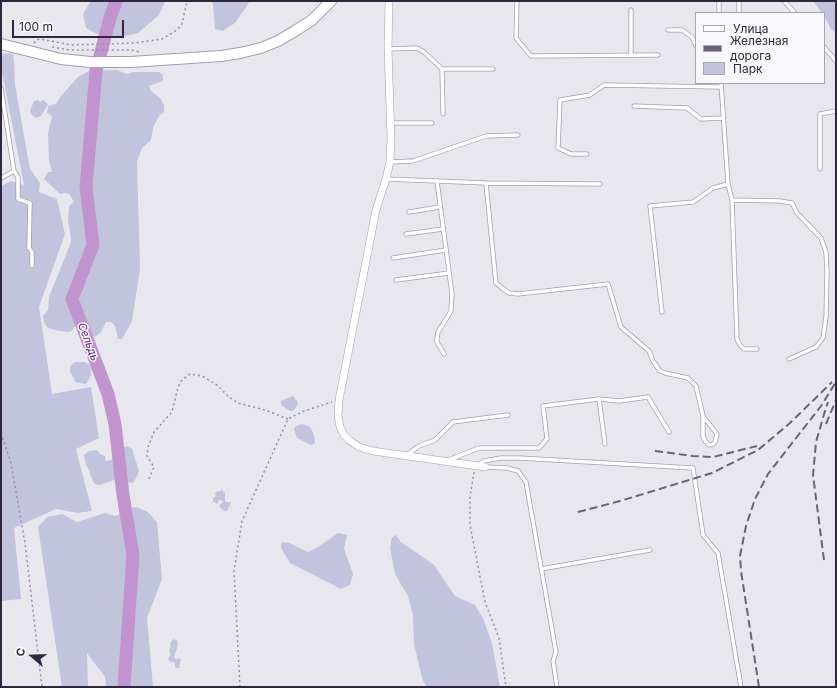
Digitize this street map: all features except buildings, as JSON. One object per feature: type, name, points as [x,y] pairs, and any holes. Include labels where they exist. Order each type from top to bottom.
[{"type":"main road","points":[[1,44],[74,61],[90,62],[131,62],[221,56],[261,48],[295,31],[312,20],[331,1]]},
{"type":"street","points":[[389,1],[388,49],[391,149],[390,162],[376,210],[339,400],[338,415],[340,427],[344,435],[349,440],[359,447],[373,451],[475,467],[485,467]]},
{"type":"lane","points":[[517,1],[516,38],[531,56],[658,55]]},
{"type":"lane","points":[[719,1],[719,12]]},
{"type":"lane","points":[[738,1],[739,12]]},
{"type":"lane","points":[[784,1],[794,12]]},
{"type":"lane","points":[[631,10],[631,55]]},
{"type":"lane","points":[[668,30],[682,30],[692,37],[695,44]]},
{"type":"lane","points":[[388,49],[417,48],[424,52],[442,69],[493,69]]},
{"type":"lane","points":[[825,48],[836,61]]},
{"type":"lane","points":[[442,69],[443,114]]},
{"type":"lane","points":[[587,154],[571,154],[558,148],[560,100],[590,95],[604,85],[721,85],[728,184],[732,200],[737,339],[744,349],[757,349]]},
{"type":"lane","points":[[1,88],[14,171],[18,177],[18,199],[30,203],[29,248],[32,252],[32,266]]},
{"type":"lane","points":[[634,106],[687,108],[701,119],[723,118]]},
{"type":"lane","points":[[820,169],[820,114],[836,111]]},
{"type":"lane","points":[[390,123],[432,123]]},
{"type":"lane","points":[[390,162],[413,161],[486,136],[518,136]]},
{"type":"lane","points":[[1,178],[14,171]]},
{"type":"lane","points":[[386,179],[486,183],[600,184]]},
{"type":"lane","points":[[437,181],[452,294],[451,311],[436,338],[444,354]]},
{"type":"lane","points":[[486,183],[496,283],[509,293],[518,294],[608,284],[621,327],[650,351],[653,361],[660,371],[688,378],[696,386],[703,416],[703,437],[710,445],[715,442],[717,434],[703,416]]},
{"type":"lane","points":[[662,312],[650,206],[693,202],[713,188],[728,184]]},
{"type":"lane","points":[[732,200],[780,201],[792,203],[797,213],[821,238],[826,252],[827,273],[826,316],[823,338],[816,347],[789,359]]},
{"type":"lane","points":[[409,212],[440,207]]},
{"type":"lane","points":[[406,234],[444,229]]},
{"type":"lane","points":[[393,258],[446,250]]},
{"type":"lane","points":[[396,280],[449,273]]},
{"type":"lane","points":[[444,462],[479,448],[539,448],[547,438],[543,406],[599,399],[619,401],[648,397],[669,432]]},
{"type":"lane","points":[[599,399],[605,444]]},
{"type":"lane","points":[[404,456],[419,446],[435,440],[453,422],[508,416]]},
{"type":"lane","points":[[475,467],[484,461],[500,458],[519,458],[693,468],[703,534],[718,553],[741,687]]},
{"type":"lane","points":[[485,467],[507,468],[518,471],[526,482],[556,652],[553,662],[558,687]]},
{"type":"lane","points":[[541,569],[650,550]]},
{"type":"path","points":[[28,51],[36,40],[71,45],[135,43],[162,39],[177,30],[182,24],[187,1]]},
{"type":"path","points":[[70,50],[131,50],[144,53]]},
{"type":"path","points":[[149,479],[154,467],[147,456],[148,447],[154,432],[172,412],[182,380],[190,374],[202,376],[217,385],[229,397],[238,403],[265,410],[288,419]]},
{"type":"path","points":[[240,687],[234,571],[242,521],[288,419],[304,411],[339,400]]},
{"type":"path","points":[[1,434],[11,463],[25,543],[42,687]]},
{"type":"path","points":[[475,467],[470,497],[470,525],[485,602],[499,638],[506,687]]},
{"type":"green space","points":[[91,1],[165,1],[159,15],[138,33],[118,38],[97,34],[86,28],[83,14]]},
{"type":"green space","points":[[211,1],[250,1],[235,23],[223,31],[215,29],[213,4]]},
{"type":"green space","points":[[813,1],[836,1],[836,33],[831,29],[825,18],[825,12],[821,12]]},
{"type":"green space","points":[[3,54],[13,54],[15,85],[30,169],[40,183],[39,192],[57,199],[65,234],[39,307],[52,394],[91,387],[99,438],[76,449],[92,511],[78,513],[56,509],[14,528],[21,599],[1,601],[1,186],[11,181],[24,185],[1,67],[1,59]]},
{"type":"green space","points":[[117,70],[127,74],[133,72],[159,72],[163,75],[163,80],[149,86],[151,91],[160,98],[164,105],[164,112],[159,116],[153,128],[151,140],[142,148],[137,162],[140,269],[132,321],[122,339],[118,339],[115,326],[111,322],[106,322],[101,332],[95,337],[89,335],[79,324],[76,325],[72,331],[67,332],[54,330],[47,327],[43,316],[48,310],[49,297],[70,245],[71,238],[68,221],[69,206],[74,202],[70,195],[66,193],[60,194],[44,179],[48,172],[52,172],[49,161],[48,134],[52,116],[47,113],[48,106],[56,104],[60,97],[78,77],[89,71]]},
{"type":"green space","points":[[37,100],[40,102],[43,100],[48,104],[41,116],[36,118],[30,111],[34,101]]},
{"type":"green space","points":[[75,362],[85,362],[90,365],[91,375],[87,383],[76,382],[70,372],[70,366]]},
{"type":"green space","points":[[293,396],[298,404],[293,411],[290,411],[281,405],[281,401]]},
{"type":"green space","points":[[302,424],[311,428],[315,443],[311,445],[297,438],[294,429],[296,426]]},
{"type":"green space","points":[[127,446],[132,449],[139,471],[133,483],[122,481],[118,482],[114,480],[100,485],[94,483],[86,465],[84,455],[89,451],[97,450],[100,454],[105,456],[105,461],[111,460],[122,448]]},
{"type":"green space","points":[[221,489],[225,493],[225,501],[231,503],[227,511],[224,511],[219,506],[223,502],[222,500],[219,500],[217,504],[213,501],[213,498],[216,496],[215,493],[217,491],[221,491]]},
{"type":"green space","points":[[136,507],[148,512],[157,522],[162,579],[147,618],[153,687],[106,687],[105,677],[87,653],[88,687],[62,687],[38,527],[47,517],[62,514],[77,522],[105,513],[116,516],[130,508]]},
{"type":"green space","points":[[338,533],[347,535],[344,549],[353,574],[350,585],[341,589],[290,563],[281,548],[282,542],[289,543],[308,552]]},
{"type":"green space","points":[[396,535],[401,542],[434,565],[455,596],[475,605],[483,618],[492,643],[500,687],[426,687],[422,678],[414,644],[413,615],[408,596],[395,574],[390,548],[392,537]]},
{"type":"green space","points":[[173,639],[178,641],[174,657],[176,659],[181,659],[179,668],[176,668],[175,663],[169,661],[168,658],[171,655],[169,651],[171,646],[170,644]]},
{"type":"waterway","name":"Сельдь","points":[[116,1],[96,71],[86,187],[93,245],[72,299],[108,394],[115,424],[123,495],[133,555],[124,687]]},
{"type":"railway","points":[[578,512],[712,473],[758,450],[790,423],[832,382]]},
{"type":"railway","points":[[759,687],[741,571],[740,556],[746,526],[755,499],[768,474],[821,406],[836,382]]},
{"type":"railway","points":[[826,424],[836,400]]},
{"type":"railway","points":[[824,560],[813,475],[816,442],[828,402]]},
{"type":"railway","points":[[655,451],[713,457],[757,446]]}]
